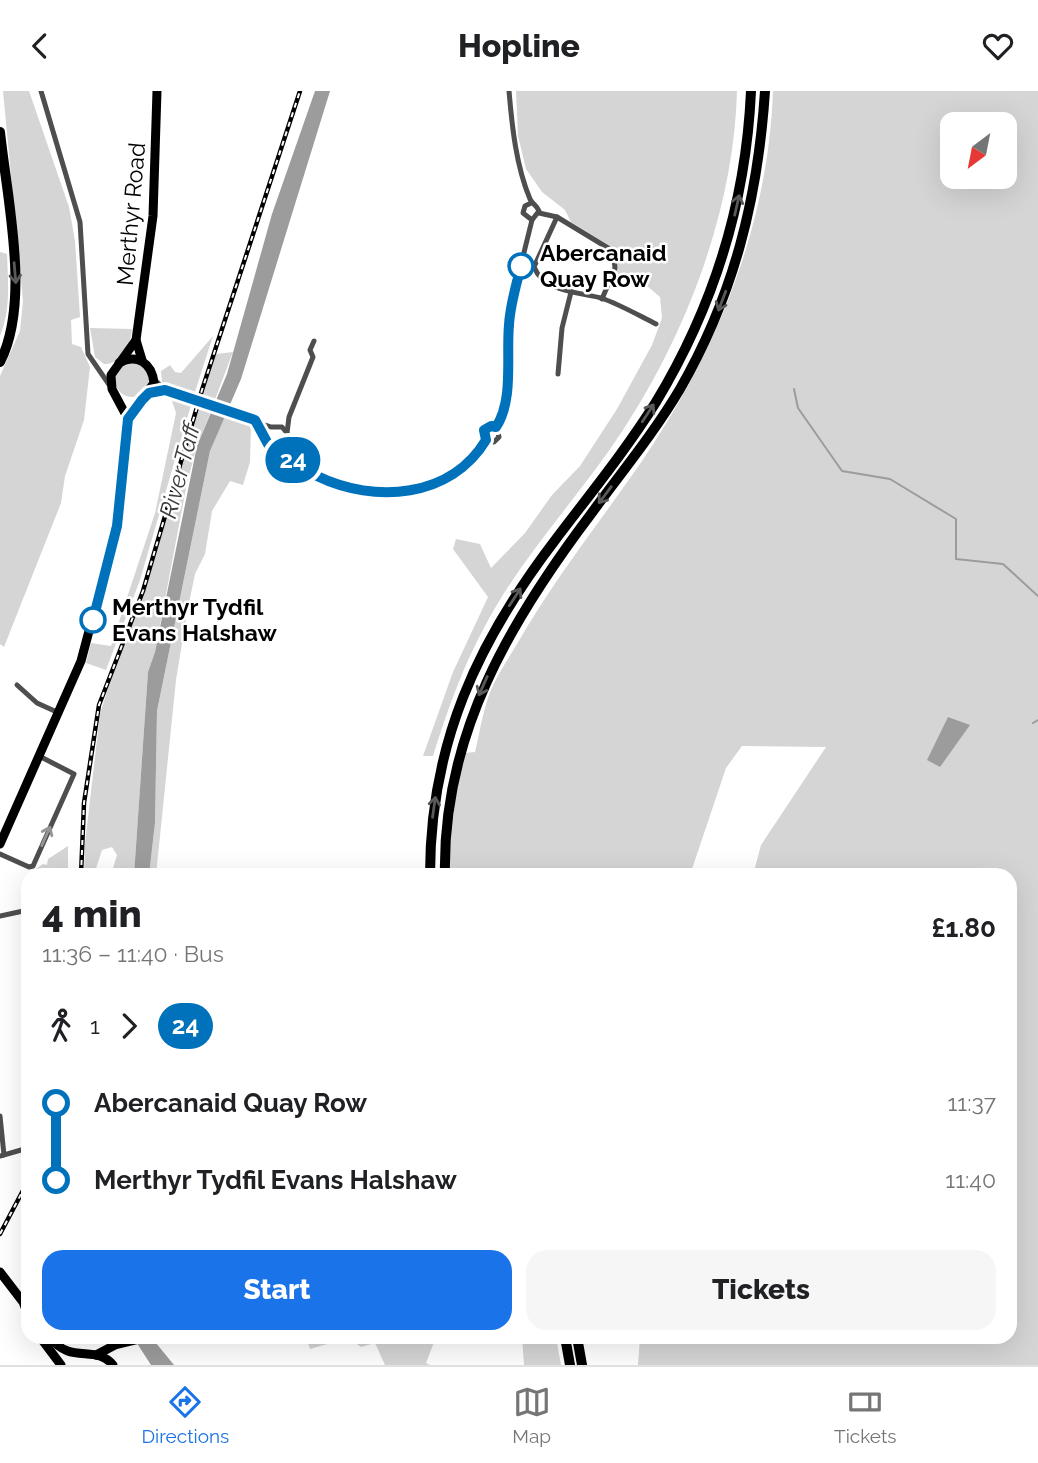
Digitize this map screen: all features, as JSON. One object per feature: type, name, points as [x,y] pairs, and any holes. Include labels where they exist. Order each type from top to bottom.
[{"type":"highway","points":[[430,868],[431,827],[438,781],[446,744],[467,683],[491,634],[515,596],[655,402],[685,350],[711,293],[729,240],[741,190],[749,140],[751,91]]},
{"type":"highway","points":[[445,868],[444,846],[457,763],[471,716],[491,669],[538,587],[670,405],[713,323],[734,269],[752,204],[762,144],[765,91]]},
{"type":"highway","points":[[0,132],[16,286],[11,335],[0,362]]},
{"type":"highway","points":[[566,1344],[570,1365]]},
{"type":"highway","points":[[578,1344],[582,1365]]},
{"type":"main road","name":"Merthyr Road","points":[[142,360],[136,340],[155,197],[157,91]]},
{"type":"main road","name":"Merthyr Road","points":[[117,365],[136,340]]},
{"type":"main road","points":[[0,844],[41,757],[83,654],[117,526],[128,419],[146,396],[154,378],[142,360],[129,359],[117,365],[114,391],[128,419]]},
{"type":"main road","points":[[114,391],[127,401],[146,396]]},
{"type":"main road","points":[[0,1272],[21,1297]]},
{"type":"main road","points":[[45,1344],[61,1365]]},
{"type":"main road","points":[[56,1344],[61,1350],[92,1356],[113,1365],[126,1344]]},
{"type":"main road","points":[[79,1365],[92,1356],[124,1344]]},
{"type":"street","points":[[41,91],[76,206],[88,355],[114,391]]},
{"type":"street","points":[[509,91],[513,129],[531,203],[537,206],[539,213]]},
{"type":"street","points":[[531,203],[525,206],[523,213],[532,220]]},
{"type":"street","points":[[539,213],[557,217],[613,251],[615,268],[602,299]]},
{"type":"street","points":[[486,440],[494,442],[498,439],[499,431],[496,427],[506,389],[512,301],[532,220],[539,213]]},
{"type":"street","points":[[557,217],[536,258],[534,270],[549,284],[602,299],[656,324]]},
{"type":"street","points":[[558,374],[562,328],[571,292]]},
{"type":"street","points":[[295,462],[287,435],[289,417],[313,357],[310,350],[314,341]]},
{"type":"street","points":[[97,368],[117,365]]},
{"type":"street","points":[[154,378],[165,390],[273,426],[287,435]]},
{"type":"street","points":[[146,396],[165,390]]},
{"type":"street","points":[[265,435],[273,426],[289,417]]},
{"type":"street","points":[[255,420],[268,444],[279,447],[295,462],[320,478],[403,493],[421,491],[453,475],[470,461],[486,440],[486,428],[496,427]]},
{"type":"street","points":[[279,447],[287,435]]},
{"type":"street","points":[[17,685],[37,703],[59,713]]},
{"type":"street","points":[[0,855],[29,867],[33,866],[74,774],[41,757]]},
{"type":"street","points":[[0,916],[21,912]]},
{"type":"street","points":[[0,1116],[2,1156],[21,1150]]},
{"type":"shaded area","points":[[3,91],[29,91],[69,207],[75,241],[80,317],[71,320],[72,344],[81,347],[90,367],[84,420],[65,476],[61,503],[4,647],[0,644],[0,376],[20,331],[23,301]]},
{"type":"shaded area","points":[[315,91],[330,91],[241,379],[210,451],[157,711],[155,823],[150,868],[134,868],[148,672],[155,652],[197,446],[227,374],[272,214]]},
{"type":"shaded area","points":[[516,91],[737,91],[734,136],[716,226],[702,270],[666,355],[621,433],[501,599],[463,672],[433,756],[423,756],[453,672],[488,597],[453,549],[456,539],[480,544],[491,568],[525,533],[552,495],[580,466],[617,409],[652,345],[662,318],[660,297],[646,285],[616,274],[615,249],[571,222],[565,210],[542,192],[526,169],[518,136]]},
{"type":"shaded area","points":[[773,91],[1038,91],[1038,1365],[638,1365],[640,1344],[1017,1344],[1017,868],[755,868],[761,845],[826,747],[742,746],[726,768],[692,868],[449,868],[461,768],[465,753],[475,752],[493,684],[544,600],[662,431],[711,340],[748,244],[769,143]]},
{"type":"shaded area","points":[[0,252],[7,254],[8,286],[6,316],[0,336]]},
{"type":"shaded area","points":[[90,328],[132,329],[124,353],[115,361],[104,364],[95,357]]},
{"type":"shaded area","points":[[213,336],[194,395],[162,383],[161,371],[170,365],[175,372],[181,373]]},
{"type":"shaded area","points":[[233,352],[214,402],[202,398],[216,354]]},
{"type":"shaded area","points":[[132,363],[144,368],[149,380],[144,392],[132,397],[120,392],[115,380],[120,368]]},
{"type":"shaded area","points":[[174,399],[191,405],[140,580],[106,670],[86,663],[91,643],[111,646],[155,513],[176,413],[172,401]]},
{"type":"shaded area","points":[[199,407],[211,411],[197,446],[187,483],[155,652],[148,672],[134,868],[113,868],[117,855],[112,847],[102,850],[96,868],[84,868],[100,714],[113,672],[145,592]]},
{"type":"shaded area","points":[[224,415],[251,426],[250,462],[243,485],[230,481],[212,511],[205,554],[195,574],[176,680],[157,868],[150,868],[155,823],[157,711],[210,451]]},
{"type":"shaded area","points":[[948,717],[970,725],[940,767],[927,760]]},
{"type":"shaded area","points":[[68,846],[68,868],[37,868],[43,864],[47,865],[48,859]]},
{"type":"shaded area","points":[[138,1344],[157,1344],[174,1365],[151,1365]]},
{"type":"shaded area","points":[[308,1344],[327,1344],[310,1349]]},
{"type":"shaded area","points":[[375,1344],[433,1344],[426,1363],[430,1365],[385,1365]]},
{"type":"shaded area","points":[[522,1344],[557,1344],[561,1365],[524,1365]]},
{"type":"waterway","points":[[794,389],[798,408],[842,471],[890,479],[956,519],[956,559],[1003,564],[1038,596]]},
{"type":"waterway","points":[[1033,723],[1038,720]]},
{"type":"railway","points":[[81,868],[84,803],[99,705],[143,591],[202,390],[300,91]]},
{"type":"railway","points":[[0,1234],[21,1194]]},
{"type":"bus line","name":"24","points":[[93,620],[117,526],[128,419],[149,393],[165,390],[255,420],[271,447],[279,447],[306,471],[320,478],[380,491],[421,491],[453,475],[470,461],[486,440],[484,430],[488,426],[496,427],[500,421],[506,389],[512,301],[521,266]]},
{"type":"place","name":"Abercanaid Quay Row","points":[[521,266]]},
{"type":"place","name":"Merthyr Tydfil Evans Halshaw","points":[[93,620]]},
{"type":"water label","name":"River Taff","points":[[180,471]]}]
